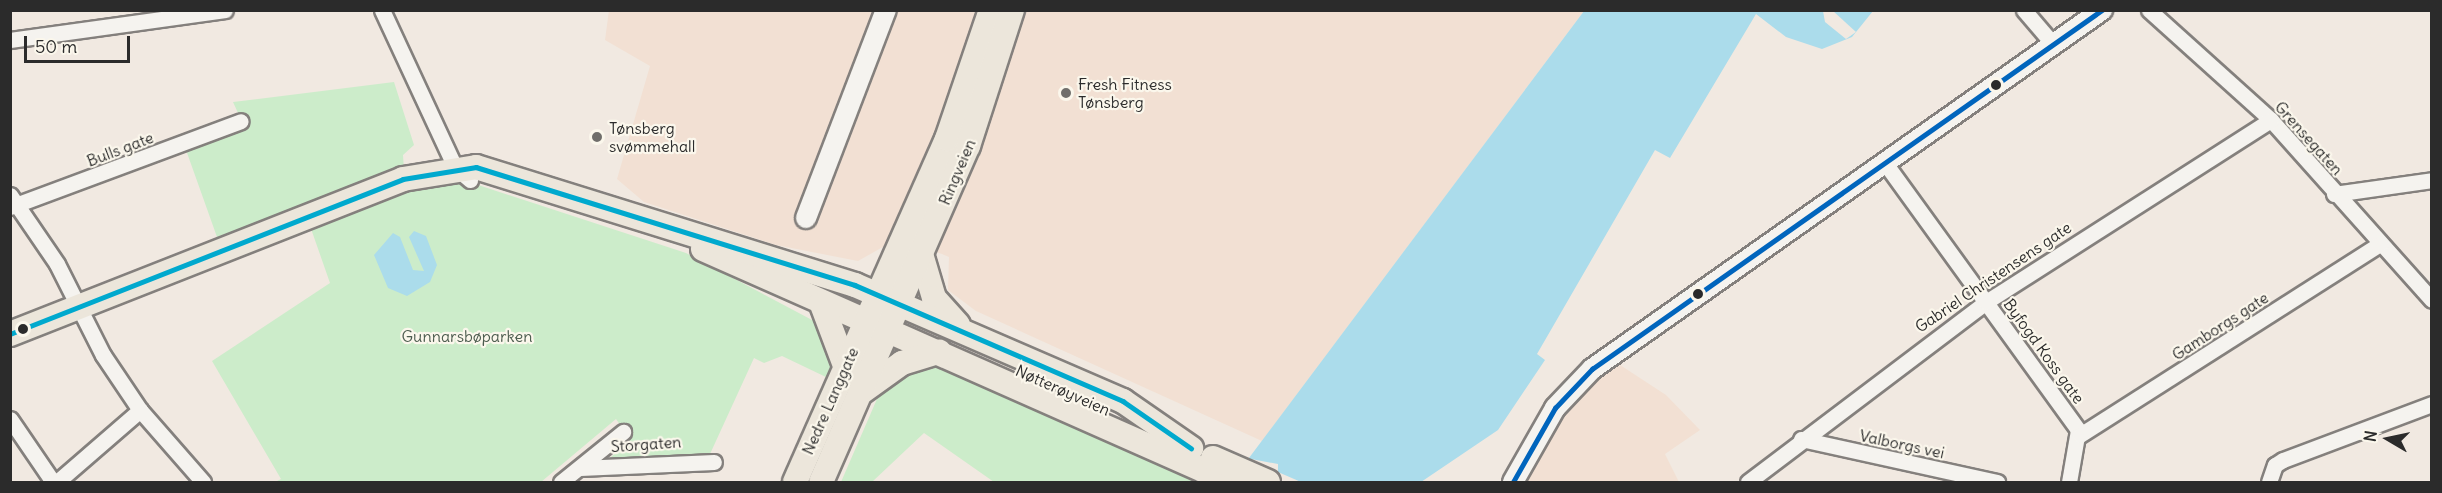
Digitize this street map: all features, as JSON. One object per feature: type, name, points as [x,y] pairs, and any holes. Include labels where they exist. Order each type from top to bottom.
[{"type":"main road","name":"Ringveien","points":[[883,311],[992,10]]},
{"type":"main road","name":"Ringveien","points":[[883,311],[921,254],[975,128],[1012,10]]},
{"type":"main road","points":[[10,334],[382,191],[411,176],[494,170],[545,190],[715,238],[883,311]]},
{"type":"main road","points":[[621,213],[794,288],[821,302],[883,311]]},
{"type":"main road","points":[[921,254],[934,298],[959,327]]},
{"type":"main road","points":[[794,288],[883,311]]},
{"type":"main road","points":[[821,302],[846,368]]},
{"type":"main road","name":"Nøtterøyveien","points":[[883,311],[959,327],[1123,401],[1191,448],[1210,465]]},
{"type":"main road","name":"Nøtterøyveien","points":[[883,311],[939,352],[1210,465]]},
{"type":"main road","name":"Nøtterøyveien","points":[[883,311],[1191,448]]},
{"type":"main road","name":"Nedre Langgate","points":[[795,483],[846,368],[883,311]]},
{"type":"main road","name":"Nedre Langgate","points":[[821,483],[863,391],[883,311]]},
{"type":"main road","points":[[863,391],[902,363],[939,352]]},
{"type":"main road","points":[[1210,465],[1230,483]]},
{"type":"main road","points":[[1210,465],[1268,483]]},
{"type":"street","points":[[10,40],[225,10]]},
{"type":"street","points":[[382,10],[463,174]]},
{"type":"street","points":[[806,219],[833,143],[886,10]]},
{"type":"street","points":[[2024,10],[2053,44]]},
{"type":"street","points":[[1513,483],[1523,461],[1555,408],[1592,369],[2102,10]]},
{"type":"street","name":"Grensegaten","points":[[2149,10],[2271,120],[2334,194],[2432,300]]},
{"type":"street","name":"Gabriel Christensens gate","points":[[1748,483],[1801,439],[1986,302],[2271,120]]},
{"type":"street","name":"Bulls gate","points":[[12,202],[37,201],[241,122]]},
{"type":"street","name":"Byfogd Koss gate","points":[[1885,163],[2080,435]]},
{"type":"street","points":[[2334,194],[2432,180]]},
{"type":"street","points":[[12,202],[80,308],[140,410],[203,483]]},
{"type":"street","name":"Gamborgs gate","points":[[2080,435],[2380,244]]},
{"type":"street","points":[[2269,483],[2274,465],[2283,460],[2432,404]]},
{"type":"street","points":[[10,419],[55,483],[140,410]]},
{"type":"street","name":"Storgaten","points":[[561,483],[623,432]]},
{"type":"street","points":[[2069,483],[2080,435]]},
{"type":"street","name":"Valborgs vei","points":[[1801,439],[1997,483]]},
{"type":"street","points":[[1505,483],[1523,461]]},
{"type":"street","name":"Storgaten","points":[[580,468],[714,462]]},
{"type":"shaded area","points":[[609,10],[1584,11],[1262,441],[976,311],[948,290],[949,257],[942,254],[897,239],[858,261],[776,245],[644,202],[617,179],[650,66],[605,40]]},
{"type":"shaded area","points":[[1617,363],[1666,395],[1700,430],[1665,454],[1679,482],[1525,482],[1568,404]]},
{"type":"green space","points":[[394,82],[414,145],[403,155],[404,170],[217,237],[186,150],[243,124],[233,102]]},
{"type":"green space","name":"Gunnarsbøparken","points":[[463,180],[686,253],[814,321],[833,367],[828,378],[782,356],[764,363],[754,358],[710,454],[610,458],[630,439],[616,419],[541,482],[275,482],[281,479],[212,361],[330,283],[309,223],[410,188]]},
{"type":"green space","points":[[926,366],[955,368],[1197,474],[1192,482],[994,482],[924,433],[872,482],[841,482],[880,392]]},
{"type":"water","points":[[1584,11],[1873,11],[1852,37],[1822,49],[1786,37],[1756,14],[1670,158],[1655,150],[1537,354],[1545,360],[1498,430],[1421,482],[1231,482]]},
{"type":"water","points":[[414,231],[426,236],[437,265],[430,282],[407,296],[388,288],[374,255],[393,233],[400,237],[413,270],[424,271],[409,237]]},
{"type":"pier","points":[[1823,11],[1833,11],[1856,32],[1846,39],[1825,22]]},
{"type":"pier","points":[[1246,458],[1278,464],[1278,472],[1301,482],[1228,482]]},
{"type":"transit line","points":[[1513,482],[1555,408],[1592,369],[2102,10]]},
{"type":"transit line","points":[[10,334],[403,179],[476,167],[855,285],[1123,401],[1191,448]]},
{"type":"place","name":"Fresh Fitness Tønsberg","points":[[1066,93]]},
{"type":"place","name":"Tønsberg svømmehall","points":[[597,137]]}]
